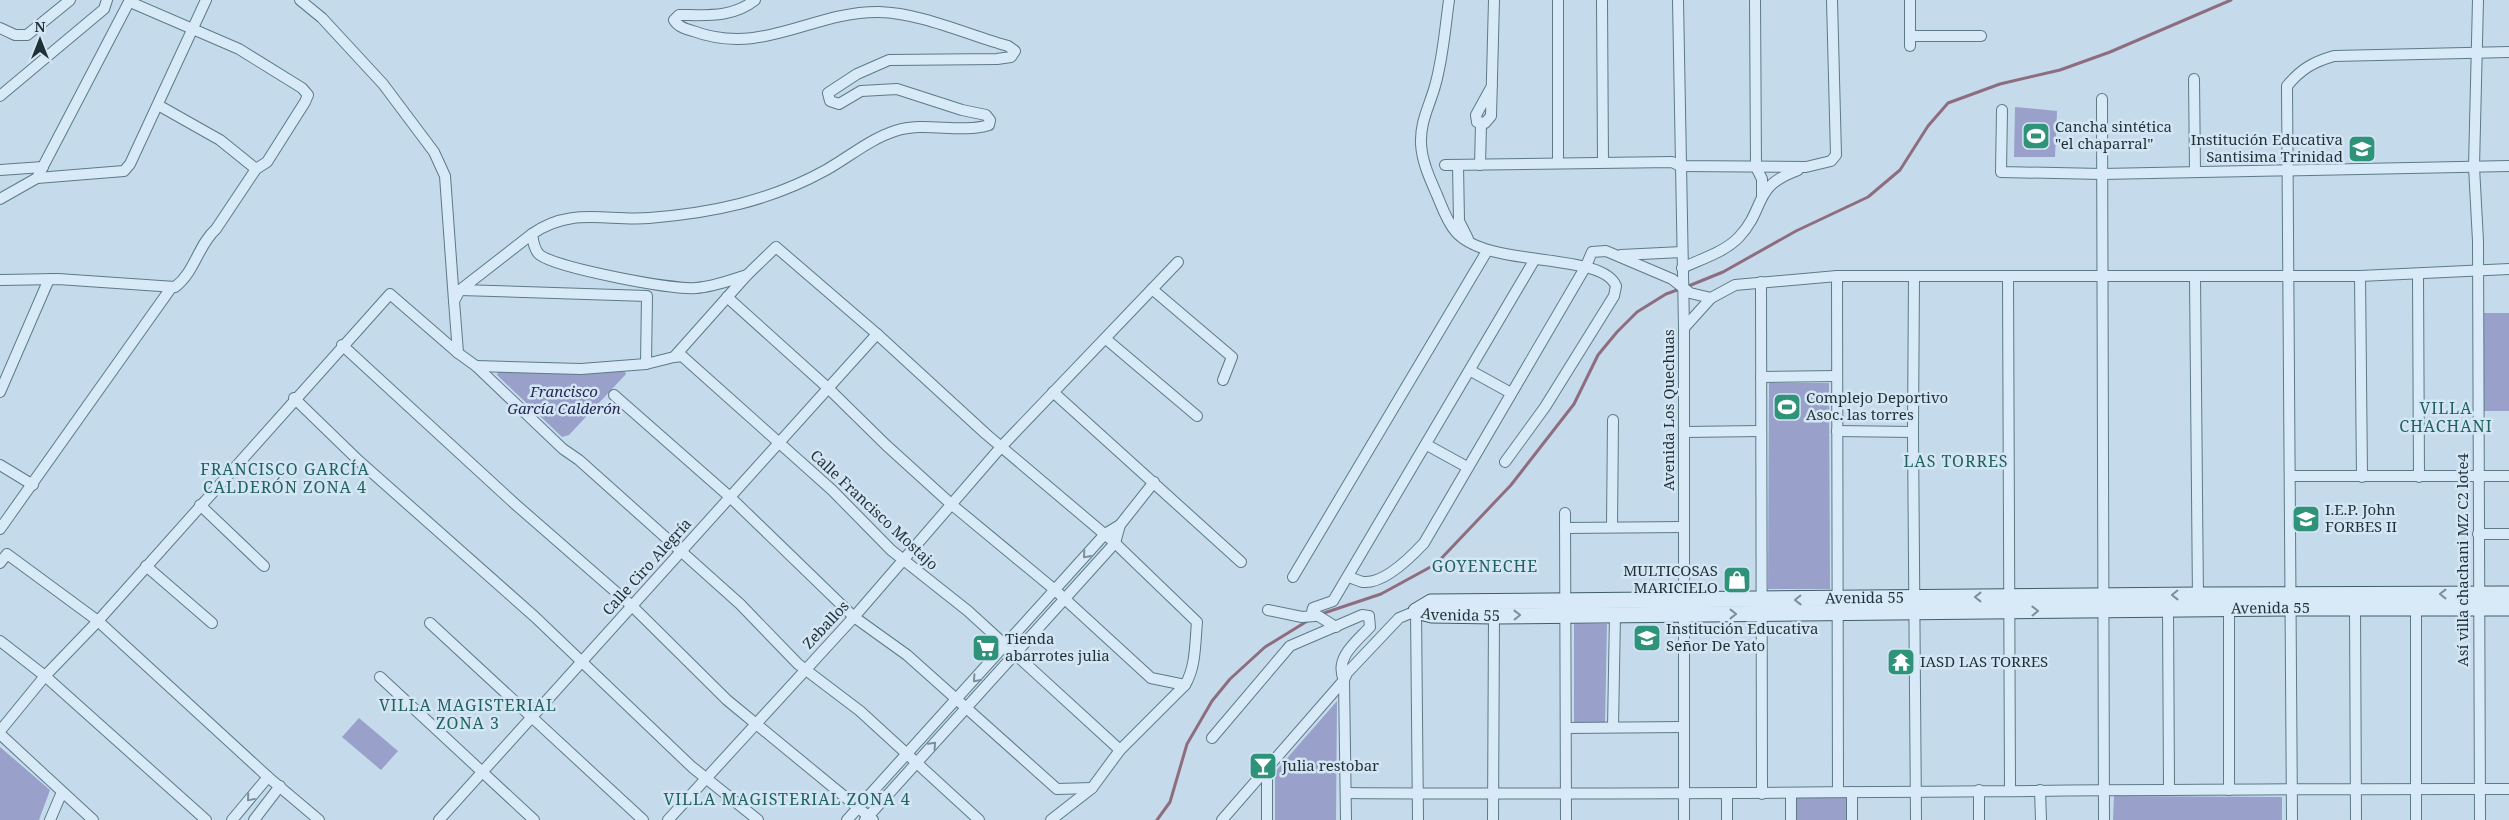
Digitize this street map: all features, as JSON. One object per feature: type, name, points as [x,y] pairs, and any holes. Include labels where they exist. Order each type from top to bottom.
[{"type":"street","points":[[0,28],[15,35],[27,35],[70,0]]},
{"type":"street","points":[[0,96],[104,9],[107,0]]},
{"type":"street","points":[[0,199],[37,178],[124,172],[130,164],[158,106],[206,0]]},
{"type":"street","points":[[300,0],[322,18],[382,84],[434,152],[445,176],[458,353]]},
{"type":"street","points":[[454,301],[460,290],[549,223],[569,217],[630,219],[666,216],[748,204],[806,181],[879,137],[899,129],[969,128],[989,125],[990,120],[986,115],[962,110],[897,89],[861,91],[839,104],[830,101],[828,93],[857,74],[889,60],[1005,59],[1014,54],[1015,51],[1008,46],[938,23],[887,12],[861,12],[804,24],[753,40],[710,37],[680,26],[674,20],[679,15],[729,14],[746,8],[755,0]]},
{"type":"street","points":[[1449,0],[1439,68],[1421,126],[1421,146],[1432,184],[1447,218],[1456,233],[1487,251],[1586,266],[1610,276],[1614,281],[1616,290],[1545,407],[1505,462]]},
{"type":"street","points":[[1480,165],[1481,124],[1475,121],[1476,115],[1492,86],[1494,0]]},
{"type":"street","points":[[1558,0],[1558,162]]},
{"type":"street","points":[[1602,0],[1603,162]]},
{"type":"street","name":"Avenida Los Quechuas","points":[[1678,0],[1684,328],[1684,820]]},
{"type":"street","points":[[1755,0],[1756,167],[1762,179],[1762,195]]},
{"type":"street","points":[[1682,268],[1722,250],[1740,236],[1762,195],[1772,182],[1806,167],[1831,161],[1836,155],[1832,0]]},
{"type":"street","points":[[1910,0],[1910,41],[1981,36]]},
{"type":"street","name":"Así villa chachani MZ C2 lote4","points":[[2478,0],[2474,167],[2478,241],[2480,820]]},
{"type":"street","points":[[0,529],[171,288],[181,283],[198,257],[207,236],[216,229],[256,169],[267,162],[308,95],[302,88],[239,49],[130,1],[37,178]]},
{"type":"street","points":[[2292,820],[2287,86],[2302,69],[2316,61],[2334,56],[2509,52]]},
{"type":"street","points":[[2194,79],[2195,172]]},
{"type":"street","points":[[2102,100],[2104,820]]},
{"type":"street","points":[[158,106],[220,140],[256,169]]},
{"type":"street","points":[[2002,110],[2001,172],[2102,174],[2509,166]]},
{"type":"street","points":[[1445,164],[1536,165],[1558,162],[1672,162],[1680,166],[1806,167]]},
{"type":"street","points":[[1458,165],[1459,221],[1468,240]]},
{"type":"street","points":[[0,170],[42,167]]},
{"type":"street","points":[[532,234],[536,250],[541,255],[567,265],[622,278],[679,288],[697,288],[747,275]]},
{"type":"street","points":[[476,366],[581,368],[646,364],[674,356],[747,275],[776,247],[877,334],[1001,447],[1105,534],[1198,622],[1192,668],[1185,685],[1120,750],[1092,788],[1051,820]]},
{"type":"street","points":[[1293,577],[1487,251]]},
{"type":"street","points":[[1348,577],[1362,582],[1372,581],[1390,572],[1410,558],[1424,543],[1586,266],[1592,252],[1606,251],[1672,279],[1683,288],[1700,297],[1711,298]]},
{"type":"street","points":[[1616,255],[1682,252]]},
{"type":"street","points":[[1315,616],[1312,612],[1313,608],[1334,601],[1535,259]]},
{"type":"street","name":"Zeballos","points":[[668,820],[854,617],[1001,447],[1178,262]]},
{"type":"street","points":[[1684,328],[1711,298],[1735,285],[1837,276],[2360,276],[2418,275],[2449,270],[2509,269]]},
{"type":"street","points":[[2418,275],[2419,477]]},
{"type":"street","points":[[1837,276],[1838,792]]},
{"type":"street","points":[[1914,276],[1913,432],[1916,820]]},
{"type":"street","points":[[2008,276],[2010,790]]},
{"type":"street","points":[[2360,276],[2362,477]]},
{"type":"street","points":[[2195,277],[2198,602]]},
{"type":"street","points":[[0,280],[49,279],[171,288]]},
{"type":"street","points":[[0,392],[49,279]]},
{"type":"street","points":[[1761,282],[1762,794]]},
{"type":"street","points":[[1152,289],[1232,357],[1223,380]]},
{"type":"street","points":[[460,290],[647,296],[646,364]]},
{"type":"street","points":[[93,820],[0,732],[45,676],[98,621],[294,398],[390,294],[458,353],[476,366],[563,449],[579,460],[740,604],[805,670],[860,711],[979,820]]},
{"type":"street","points":[[727,297],[828,388],[886,445],[951,504],[1055,590],[1151,678],[1185,685]]},
{"type":"street","name":"Calle Ciro Alegría","points":[[438,820],[483,773],[877,334]]},
{"type":"street","points":[[1106,339],[1197,416]]},
{"type":"street","points":[[342,345],[515,504],[632,606],[755,724],[805,761],[869,819],[917,762],[1115,543],[1120,525]]},
{"type":"street","name":"Calle Francisco Mostajo","points":[[674,356],[682,356],[780,443],[903,561],[968,612],[1006,645],[1120,750]]},
{"type":"street","points":[[1470,371],[1511,393]]},
{"type":"street","points":[[1761,377],[1837,376]]},
{"type":"street","points":[[1053,392],[1240,562]]},
{"type":"street","points":[[614,395],[730,497],[854,617],[907,655],[1057,789],[1092,788]]},
{"type":"street","points":[[294,398],[359,461],[582,662],[705,778],[758,820]]},
{"type":"street","points":[[1612,526],[1613,420]]},
{"type":"street","points":[[1684,432],[1761,431]]},
{"type":"street","points":[[1837,431],[1913,432]]},
{"type":"street","points":[[1427,445],[1467,467]]},
{"type":"street","points":[[0,464],[33,485]]},
{"type":"street","points":[[2290,476],[2509,476]]},
{"type":"street","points":[[847,820],[1105,534],[1120,525],[1154,482]]},
{"type":"street","points":[[200,505],[264,566]]},
{"type":"street","points":[[1565,513],[1566,820]]},
{"type":"street","points":[[1566,528],[1612,526],[1684,527]]},
{"type":"street","points":[[2478,534],[2509,534]]},
{"type":"street","points":[[0,563],[7,554],[98,621],[268,777],[319,820]]},
{"type":"street","points":[[146,566],[212,623]]},
{"type":"street","name":"Avenida 55","points":[[2104,603],[2168,609],[2198,602],[2230,608],[2292,601],[2355,607],[2416,608],[2479,601],[2509,594]]},
{"type":"street","name":"Avenida 55","points":[[1416,610],[1432,602],[1566,607],[1762,607],[2292,601],[2479,601],[2509,608]]},
{"type":"street","name":"Avenida 55","points":[[1416,610],[1432,615],[1494,616],[1566,607],[1615,614],[1684,607]]},
{"type":"street","points":[[2355,607],[2356,820]]},
{"type":"street","points":[[2229,790],[2230,608]]},
{"type":"street","points":[[2416,608],[2416,820]]},
{"type":"street","points":[[2168,609],[2169,789]]},
{"type":"street","points":[[1268,610],[1302,617],[1315,616],[1336,627]]},
{"type":"street","points":[[1346,820],[1344,680],[1346,673],[1399,618],[1416,610],[1418,820]]},
{"type":"street","points":[[1613,727],[1615,614]]},
{"type":"street","points":[[1212,738],[1290,646],[1362,615],[1369,616],[1371,620],[1370,627],[1352,644],[1342,659],[1341,673],[1344,680]]},
{"type":"street","points":[[1493,820],[1494,616]]},
{"type":"street","points":[[430,623],[643,820]]},
{"type":"street","points":[[0,641],[45,676],[206,820]]},
{"type":"street","points":[[380,677],[534,820]]},
{"type":"street","points":[[1222,820],[1344,680]]},
{"type":"street","points":[[1566,728],[1684,727]]},
{"type":"street","points":[[1267,767],[1267,820]]},
{"type":"street","points":[[232,820],[268,777]]},
{"type":"street","points":[[254,820],[280,786]]},
{"type":"street","points":[[1346,793],[1566,795],[2104,789],[2509,789]]},
{"type":"street","points":[[1979,790],[1979,820]]},
{"type":"street","points":[[2040,790],[2041,820]]},
{"type":"street","points":[[50,820],[62,792]]},
{"type":"street","points":[[1852,792],[1852,820]]},
{"type":"street","points":[[1791,793],[1791,820]]},
{"type":"street","points":[[1727,794],[1727,820]]},
{"type":"green space","name":"Cancha sintética \"el chaparral\"","points":[[2015,107],[2057,111],[2055,157],[2014,157]]},
{"type":"green space","points":[[2482,313],[2509,313],[2509,411],[2483,411]]},
{"type":"green space","name":"Francisco García Calderón","points":[[624,370],[626,374],[569,435],[562,437],[497,375],[498,372],[581,374]]},
{"type":"green space","points":[[1769,383],[1829,383],[1830,589],[1768,589]]},
{"type":"green space","points":[[1574,624],[1607,624],[1605,723],[1574,722]]},
{"type":"green space","points":[[1337,701],[1336,820],[1275,820],[1275,772]]},
{"type":"green space","points":[[359,718],[398,751],[381,770],[342,737]]},
{"type":"green space","points":[[0,747],[50,790],[39,820],[0,820]]},
{"type":"green space","points":[[2114,796],[2282,797],[2282,820],[2113,820]]},
{"type":"green space","points":[[1846,797],[1847,820],[1796,820],[1796,798]]},
{"type":"waterway","points":[[1686,287],[1723,272],[1796,231],[1868,197],[1900,170],[1928,126],[1948,103],[2000,84],[2060,70],[2110,52],[2231,0]]},
{"type":"waterway","points":[[1321,614],[1381,594],[1436,564],[1511,485],[1574,404],[1598,355],[1617,332],[1637,312],[1666,294],[1680,289]]},
{"type":"waterway","points":[[1157,820],[1170,802],[1187,744],[1212,701],[1230,679],[1265,647],[1309,620]]},
{"type":"place","name":"Cancha sintética \"el chaparral\"","points":[[2036,136]]},
{"type":"place","name":"Institución Educativa Santisima Trinidad","points":[[2362,149]]},
{"type":"place","name":"Complejo Deportivo Asoc. las torres","points":[[1787,407]]},
{"type":"place","name":"I.E.P. John FORBES II","points":[[2306,519]]},
{"type":"place","name":"MULTICOSAS MARICIELO","points":[[1737,580]]},
{"type":"place","name":"Institución Educativa Señor De Yato","points":[[1647,638]]},
{"type":"place","name":"Tienda abarrotes julia","points":[[986,648]]},
{"type":"place","name":"IASD LAS TORRES","points":[[1901,662]]},
{"type":"place","name":"Julia restobar","points":[[1263,766]]},
{"type":"district","name":"VILLA CHACHANI","points":[[2446,417]]},
{"type":"district","name":"LAS TORRES","points":[[1956,461]]},
{"type":"district","name":"FRANCISCO GARCÍA CALDERÓN ZONA 4","points":[[285,478]]},
{"type":"district","name":"GOYENECHE","points":[[1485,566]]},
{"type":"district","name":"VILLA MAGISTERIAL ZONA 3","points":[[468,714]]},
{"type":"district","name":"VILLA MAGISTERIAL ZONA 4","points":[[787,799]]}]
